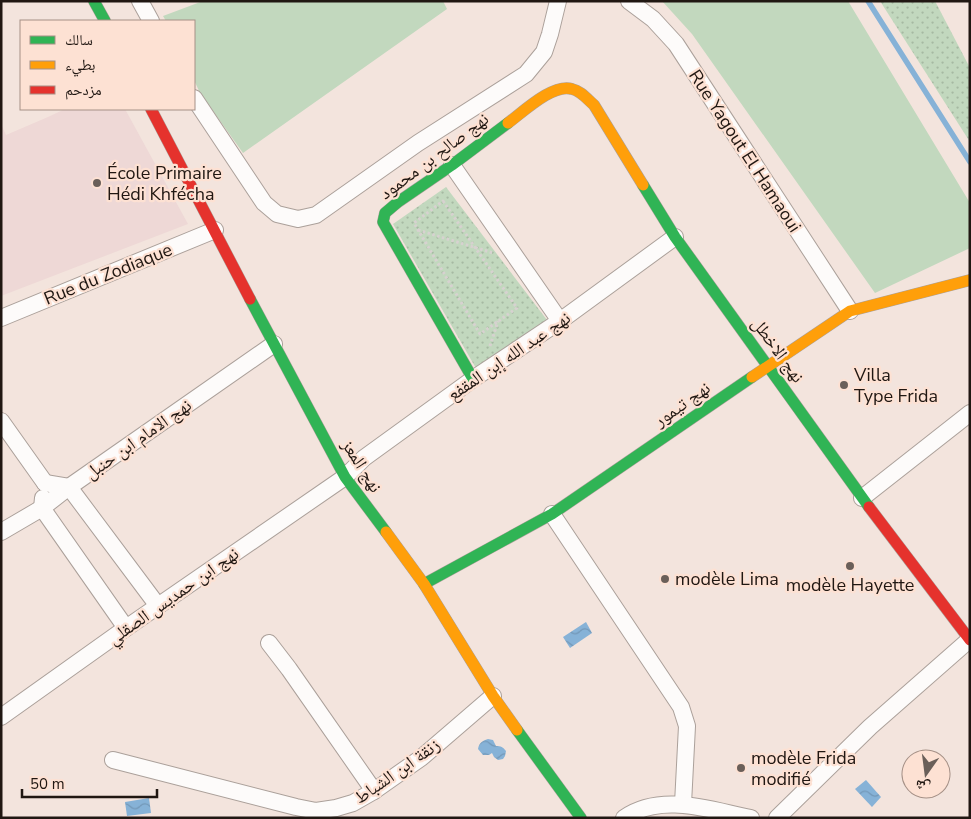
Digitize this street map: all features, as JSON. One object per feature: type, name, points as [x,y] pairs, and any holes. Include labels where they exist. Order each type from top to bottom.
[{"type":"street","points":[[94,1],[104,20]]},
{"type":"street","points":[[195,100],[264,203],[277,214],[298,219],[316,215],[418,143],[526,74],[544,52],[558,1]]},
{"type":"street","name":"Rue Yagout El Hamaoui","points":[[629,1],[653,19],[676,44],[850,311]]},
{"type":"street","name":"نهج صالح بن محمود","points":[[473,379],[383,222],[385,213],[560,87]]},
{"type":"street","name":"نهج الاخطل","points":[[560,87],[568,87],[582,94],[594,105],[675,237],[862,498],[969,640]]},
{"type":"street","name":"نهج المعز","points":[[153,110],[345,476],[424,584],[493,696],[581,818]]},
{"type":"street","points":[[452,165],[560,321]]},
{"type":"street","name":"Rue du Zodiaque","points":[[1,318],[215,230]]},
{"type":"street","name":"نهج عبد الله إبن المقفع","points":[[345,476],[364,458],[473,379],[560,321],[675,237]]},
{"type":"street","name":"نهج تيمور","points":[[424,584],[552,514],[850,311],[970,280]]},
{"type":"street","name":"نهج الامام ابن حنبل","points":[[1,532],[42,508],[69,487],[274,344]]},
{"type":"street","points":[[862,498],[970,413]]},
{"type":"street","points":[[1,421],[45,483],[42,508],[126,628]]},
{"type":"street","name":"نهج ابن حمديس الصقلي","points":[[1,717],[345,476]]},
{"type":"street","points":[[45,483],[69,487],[158,606]]},
{"type":"street","points":[[552,514],[682,707],[688,726],[683,804]]},
{"type":"street","points":[[777,818],[870,727],[969,640]]},
{"type":"street","points":[[269,643],[374,791]]},
{"type":"street","name":"زنقة ابن الشباط","points":[[113,760],[296,807],[316,811],[336,808],[374,791],[421,758],[493,696]]},
{"type":"street","points":[[624,818],[631,813],[655,806],[683,804],[750,818]]},
{"type":"path","points":[[443,201],[476,248],[518,308],[480,334],[414,223],[443,201]]},
{"type":"path","points":[[418,230],[517,261]]},
{"type":"shaded area","points":[[63,110],[126,110],[188,224],[1,296],[1,124],[6,135]]},
{"type":"green space","points":[[203,1],[443,1],[447,9],[243,153],[200,93],[195,82],[195,20],[165,20],[163,16]]},
{"type":"green space","points":[[662,1],[848,1],[970,203],[970,248],[875,293],[692,34]]},
{"type":"green space","points":[[880,1],[935,1],[970,68],[970,142]]},
{"type":"green space","points":[[446,187],[547,320],[477,370],[393,224]]},
{"type":"water","points":[[586,622],[592,633],[570,648],[563,637]]},
{"type":"water","points":[[488,739],[493,740],[496,746],[502,747],[506,751],[503,759],[498,760],[492,753],[483,755],[478,749],[481,742]]},
{"type":"water","points":[[866,780],[881,797],[872,807],[855,789]]},
{"type":"water","points":[[149,798],[151,813],[127,816],[125,802]]},
{"type":"waterway","points":[[868,1],[970,162]]},
{"type":"traffic: fast","points":[[94,1],[104,20]]},
{"type":"traffic: fast","points":[[473,379],[383,222],[385,213],[398,202],[508,123]]},
{"type":"traffic: fast","points":[[643,185],[675,237],[869,507]]},
{"type":"traffic: fast","points":[[250,299],[345,477],[386,532]]},
{"type":"traffic: fast","points":[[424,584],[552,514],[752,377]]},
{"type":"traffic: fast","points":[[517,730],[581,818]]},
{"type":"traffic: slow","points":[[508,123],[547,94],[564,88],[575,90],[594,105],[643,185]]},
{"type":"traffic: slow","points":[[752,377],[850,311],[970,280]]},
{"type":"traffic: slow","points":[[386,532],[424,584],[493,696],[517,730]]},
{"type":"traffic: jam","points":[[152,110],[250,299]]},
{"type":"traffic: jam","points":[[869,507],[970,640]]},
{"type":"place","name":"École Primaire Hédi Khfécha","points":[[97,183]]},
{"type":"place","name":"Villa Type Frida","points":[[844,385]]},
{"type":"place","name":"modèle Hayette","points":[[850,566]]},
{"type":"place","name":"modèle Lima","points":[[665,579]]},
{"type":"place","name":"modèle Frida modifié","points":[[741,768]]}]
